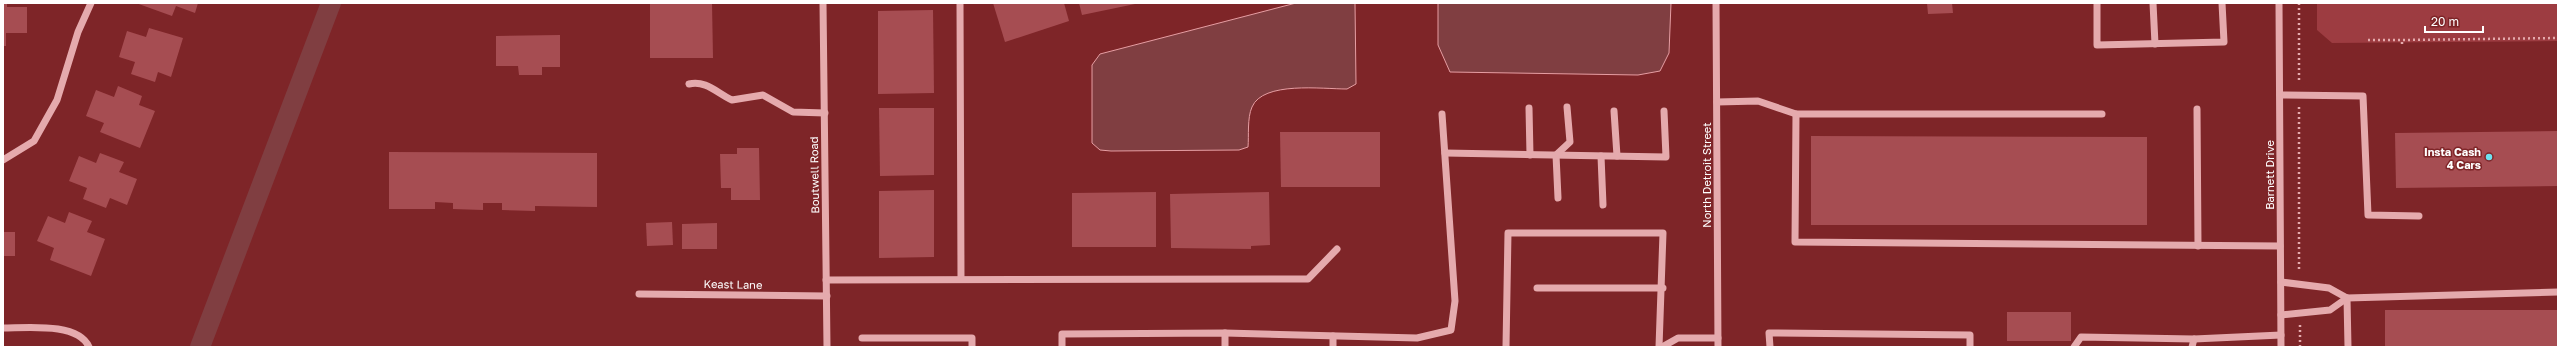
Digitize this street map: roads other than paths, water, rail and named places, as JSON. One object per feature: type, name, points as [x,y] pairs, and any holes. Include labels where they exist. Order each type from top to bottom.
[{"type":"street","points":[[3,160],[34,141],[57,100],[78,32],[91,3]]},
{"type":"street","name":"Boutwell Road","points":[[823,3],[827,347]]},
{"type":"street","points":[[960,3],[961,278]]},
{"type":"street","name":"North Detroit Street","points":[[1716,3],[1718,347]]},
{"type":"street","points":[[2097,3],[2097,45],[2224,42],[2222,3]]},
{"type":"street","points":[[2153,3],[2155,44]]},
{"type":"street","name":"Barnett Drive","points":[[2279,3],[2281,347]]},
{"type":"street","points":[[690,84],[699,81],[732,100],[763,95],[793,112],[825,113]]},
{"type":"street","points":[[2280,95],[2363,96],[2368,215],[2419,216]]},
{"type":"street","points":[[1716,102],[1758,101],[1796,114],[2102,114]]},
{"type":"street","points":[[1558,198],[1556,155],[1570,142],[1567,107]]},
{"type":"street","points":[[1529,108],[1530,155]]},
{"type":"street","points":[[2197,109],[2198,246]]},
{"type":"street","points":[[1614,111],[1618,156]]},
{"type":"street","points":[[1445,153],[1666,157],[1664,111]]},
{"type":"street","points":[[1062,347],[1062,334],[1225,333],[1417,338],[1451,330],[1455,301],[1442,114]]},
{"type":"street","points":[[1796,114],[1796,242],[2280,246]]},
{"type":"street","points":[[1601,156],[1603,204]]},
{"type":"street","points":[[1506,347],[1508,233],[1663,233],[1663,288],[1660,347],[1678,338],[1718,338]]},
{"type":"street","points":[[826,280],[961,278],[1308,279],[1337,249]]},
{"type":"street","points":[[2281,282],[2329,288],[2347,298],[2558,292]]},
{"type":"street","points":[[1537,288],[1663,288]]},
{"type":"street","name":"Keast Lane","points":[[639,294],[827,296]]},
{"type":"street","points":[[2281,315],[2330,310],[2347,298]]},
{"type":"street","points":[[2347,298],[2348,347]]},
{"type":"street","points":[[3,328],[49,328],[74,332],[89,347]]},
{"type":"street","points":[[1225,333],[1225,347]]},
{"type":"street","points":[[1770,347],[1769,333],[1970,335],[1970,347]]},
{"type":"street","points":[[2074,347],[2081,337],[2194,339],[2281,335]]},
{"type":"street","points":[[1333,336],[1333,347]]},
{"type":"street","points":[[862,338],[972,338],[972,347]]},
{"type":"street","points":[[2192,347],[2194,339]]},
{"type":"waterway","points":[[200,347],[331,3]]},
{"type":"place","name":"Insta Cash 4 Cars","points":[[2489,157]]}]
